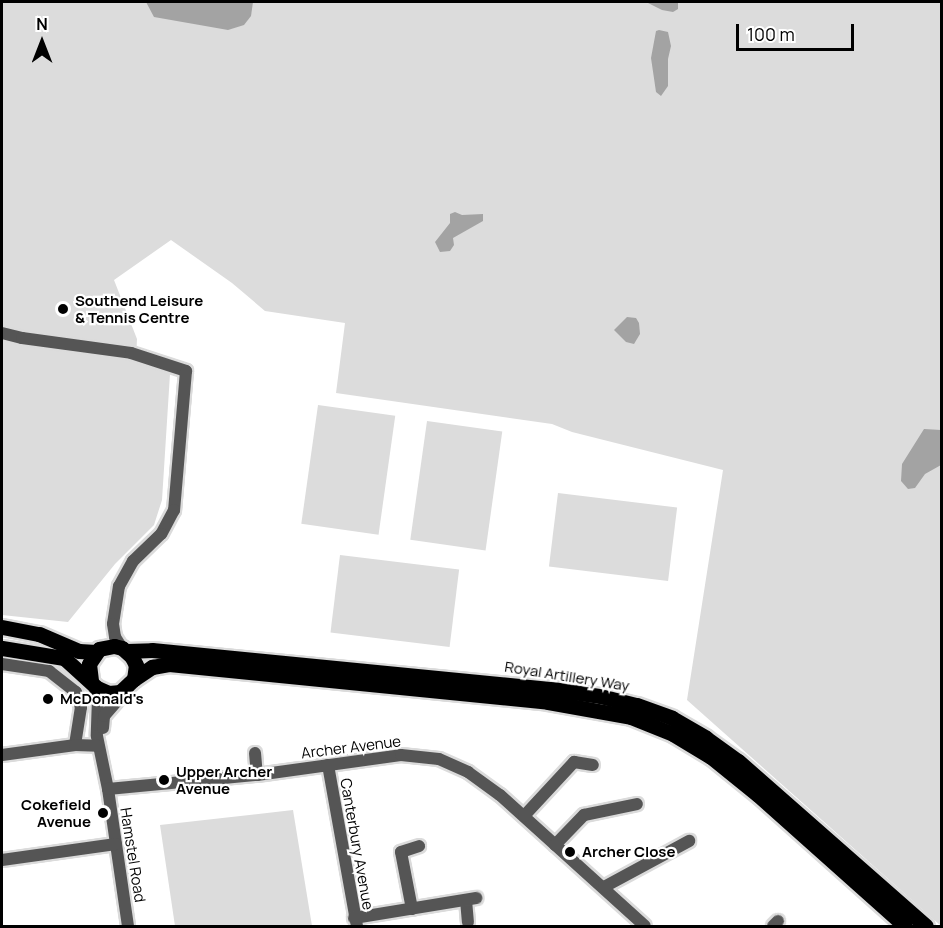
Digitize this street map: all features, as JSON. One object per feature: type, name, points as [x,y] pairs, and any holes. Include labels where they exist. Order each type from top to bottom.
[{"type":"main road","points":[[2,627],[39,634],[79,651],[98,651],[114,646],[124,649],[135,665],[132,682],[120,692],[109,693],[92,682],[72,663],[58,655],[2,648]]},
{"type":"main road","name":"Royal Artillery Way","points":[[124,649],[552,689],[600,696],[637,705],[672,718],[738,760],[926,927]]},
{"type":"main road","points":[[92,682],[88,664],[98,651]]},
{"type":"main road","name":"Royal Artillery Way","points":[[132,682],[152,667],[169,664],[548,702],[630,717],[673,734],[711,757],[758,795],[905,927]]},
{"type":"street","points":[[3,334],[130,353],[186,371],[174,510],[161,534],[133,561],[122,578],[115,600],[113,624],[115,637],[124,649]]},
{"type":"street","points":[[98,651],[113,624]]},
{"type":"street","points":[[2,664],[49,671],[76,692],[81,707],[75,745]]},
{"type":"street","name":"Hamstel Road","points":[[92,682],[98,698],[99,727],[128,927]]},
{"type":"street","points":[[75,745],[99,727],[104,716],[132,682]]},
{"type":"street","points":[[2,755],[75,745],[98,746],[102,740],[99,727]]},
{"type":"street","name":"Hamstel Road","points":[[98,746],[108,789]]},
{"type":"street","points":[[255,753],[257,775]]},
{"type":"street","name":"Archer Avenue","points":[[108,789],[257,775],[401,755],[439,759],[468,772],[524,816],[645,927]]},
{"type":"street","points":[[524,816],[574,762],[593,765]]},
{"type":"street","name":"Canterbury Avenue","points":[[328,765],[356,922]]},
{"type":"street","points":[[555,845],[584,815],[600,814],[637,804]]},
{"type":"street","points":[[604,887],[689,842]]},
{"type":"street","points":[[2,860],[116,844]]},
{"type":"street","points":[[412,909],[401,852],[419,846]]},
{"type":"street","points":[[356,922],[471,899],[468,922]]},
{"type":"shaded area","points":[[2,2],[941,2],[941,926],[687,700],[723,470],[572,432],[552,424],[336,393],[345,323],[265,311],[232,283],[171,240],[114,280],[137,339],[136,360],[170,374],[162,500],[154,525],[115,564],[68,622],[2,615]]},
{"type":"shaded area","points":[[146,2],[253,2],[251,16],[244,25],[228,30],[154,17]]},
{"type":"shaded area","points":[[646,2],[678,2],[678,9],[673,12],[662,10]]},
{"type":"shaded area","points":[[656,31],[668,32],[671,46],[668,59],[668,86],[661,96],[656,92],[651,58]]},
{"type":"shaded area","points":[[455,212],[462,215],[483,214],[483,221],[453,238],[454,245],[450,251],[440,252],[435,242],[450,223],[450,214]]},
{"type":"shaded area","points":[[627,317],[636,318],[639,323],[640,334],[634,344],[626,342],[614,330]]},
{"type":"shaded area","points":[[318,405],[395,416],[379,535],[301,524]]},
{"type":"shaded area","points":[[427,421],[502,432],[486,550],[410,540]]},
{"type":"shaded area","points":[[924,429],[941,430],[941,465],[925,474],[915,488],[908,489],[901,481],[902,464]]},
{"type":"shaded area","points":[[558,493],[677,508],[668,581],[549,566]]},
{"type":"shaded area","points":[[340,555],[459,570],[450,647],[330,632]]},
{"type":"shaded area","points":[[293,810],[312,926],[175,926],[160,825]]},
{"type":"place","name":"Southend Leisure & Tennis Centre","points":[[63,309]]},
{"type":"place","name":"McDonald's","points":[[48,699]]},
{"type":"place","name":"Upper Archer Avenue","points":[[164,780]]},
{"type":"place","name":"Cokefield Avenue","points":[[103,813]]},
{"type":"place","name":"Archer Close","points":[[570,852]]}]
